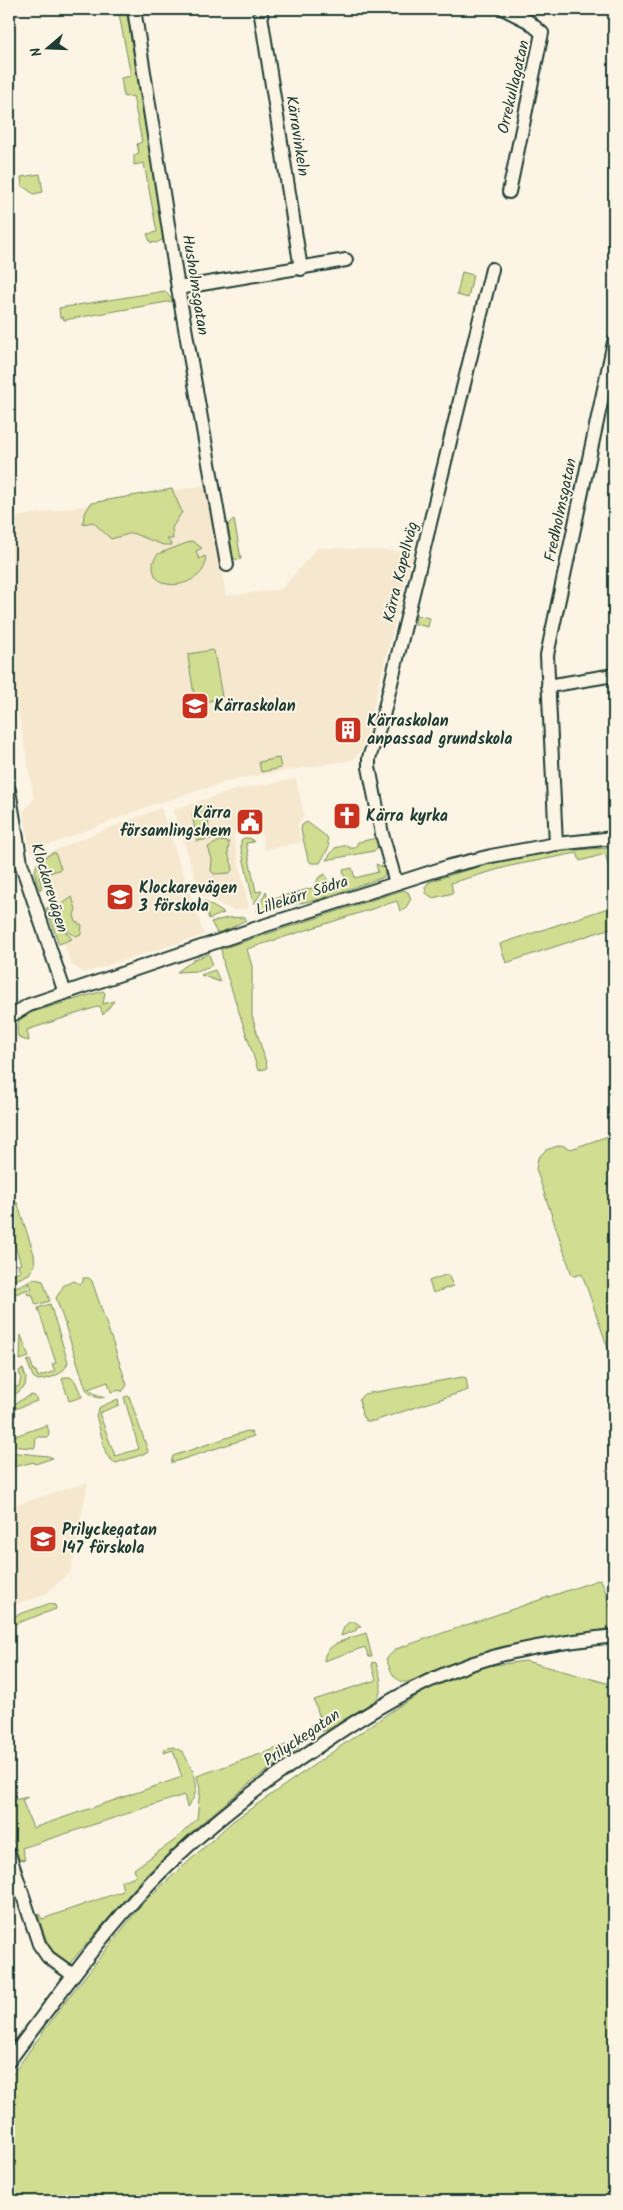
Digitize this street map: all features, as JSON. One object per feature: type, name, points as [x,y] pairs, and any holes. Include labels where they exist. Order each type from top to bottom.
[{"type":"street","name":"Husholmsgatan","points":[[134,9],[178,288],[227,565]]},
{"type":"street","name":"Kärravinkeln","points":[[260,9],[301,269]]},
{"type":"street","name":"Orrekullagatan","points":[[504,9],[528,21],[542,34],[509,192]]},
{"type":"street","points":[[178,288],[346,260]]},
{"type":"street","name":"Kärra Kapellväg","points":[[396,883],[382,834],[370,775],[369,758],[383,716],[492,269]]},
{"type":"street","name":"Fredholmsgatan","points":[[556,844],[546,656],[614,342]]},
{"type":"street","points":[[548,686],[614,675]]},
{"type":"street","name":"Klockarevägen","points":[[9,790],[21,863],[65,993]]},
{"type":"street","name":"Lillekärr Södra","points":[[9,1017],[29,1005],[396,883],[491,856],[556,844],[614,838]]},
{"type":"street","name":"Prilyckegatan","points":[[9,2061],[73,1975],[153,1880],[241,1800],[368,1712],[447,1673],[492,1657],[537,1646],[614,1636]]},
{"type":"street","points":[[9,1854],[39,1944],[48,1957],[73,1975]]},
{"type":"shaded area","name":"Kärraskolan","points":[[207,485],[226,596],[281,589],[318,547],[413,552],[362,750],[353,760],[237,779],[155,804],[31,852],[23,812],[34,798],[9,662],[9,591],[12,585],[9,560],[9,518]]},
{"type":"shaded area","points":[[296,779],[304,814],[298,826],[301,842],[265,850],[260,828],[233,834],[249,909],[232,910],[201,895],[173,809],[239,789]]},
{"type":"shaded area","name":"Klockarevägen 3 förskola","points":[[161,808],[204,935],[84,973],[71,964],[37,858]]},
{"type":"shaded area","name":"Prilyckegatan 147 förskola","points":[[88,1482],[71,1571],[46,1594],[9,1607],[9,1507]]},
{"type":"green space","points":[[118,9],[126,9],[164,239],[156,243],[150,242],[147,234],[157,232],[144,163],[134,165],[134,155],[139,153],[137,144],[142,142],[133,96],[124,97],[121,78],[131,76]]},
{"type":"green space","points":[[40,174],[43,192],[34,194],[22,186],[21,177]]},
{"type":"green space","points":[[462,272],[473,275],[468,298],[457,295]]},
{"type":"green space","points":[[165,291],[173,301],[64,320],[63,317],[60,318],[59,308]]},
{"type":"green space","points":[[172,489],[182,512],[172,528],[173,539],[167,539],[172,545],[163,545],[132,533],[111,539],[93,522],[83,524],[84,515],[91,503]]},
{"type":"green space","points":[[234,519],[241,559],[237,560],[232,557],[227,536],[228,526]]},
{"type":"green space","points":[[192,541],[202,548],[196,551],[199,559],[205,556],[205,565],[200,573],[183,583],[173,585],[163,583],[156,577],[153,568],[158,554]]},
{"type":"green space","points":[[416,615],[430,618],[428,627],[415,624]]},
{"type":"green space","points":[[214,651],[222,697],[198,703],[195,701],[188,657],[189,654]]},
{"type":"green space","points":[[279,758],[281,768],[261,772],[259,762]]},
{"type":"green space","points":[[199,806],[210,806],[214,819],[208,821],[211,839],[197,841],[192,814],[201,811]]},
{"type":"green space","points":[[307,822],[327,837],[329,847],[320,863],[311,863],[308,859],[301,830],[302,825]]},
{"type":"green space","points":[[250,838],[254,842],[246,843],[256,892],[262,891],[254,904],[241,848],[241,840]]},
{"type":"green space","points":[[377,838],[379,845],[374,851],[326,860],[335,848],[347,845],[349,848],[355,848],[358,842]]},
{"type":"green space","points":[[220,841],[229,842],[228,853],[233,868],[230,873],[214,874],[211,871],[212,859],[208,847]]},
{"type":"green space","points":[[614,848],[614,885],[605,854],[580,861],[577,853],[510,866],[451,883],[453,893],[433,898],[426,893],[425,887],[429,882],[474,868],[544,854]]},
{"type":"green space","points":[[55,852],[61,869],[39,877],[42,887],[40,890],[35,871],[36,866],[48,855]]},
{"type":"green space","points":[[376,864],[385,868],[385,876],[321,899],[257,911],[266,891],[268,900],[316,887],[318,878],[325,874],[328,883],[345,879],[343,870],[352,868],[355,878],[378,872]]},
{"type":"green space","points":[[403,890],[408,892],[411,899],[405,909],[400,911],[397,901],[247,949],[252,966],[252,1016],[267,1066],[266,1069],[258,1070],[224,966],[221,949]]},
{"type":"green space","points":[[72,897],[76,909],[74,915],[76,922],[82,925],[81,934],[76,936],[62,923],[60,914],[61,905]]},
{"type":"green space","points":[[204,901],[224,913],[209,919]]},
{"type":"green space","points":[[57,905],[58,923],[72,939],[59,944],[46,908]]},
{"type":"green space","points":[[614,906],[614,927],[506,963],[500,944]]},
{"type":"green space","points":[[245,917],[246,920],[217,933],[211,922],[227,918]]},
{"type":"green space","points":[[209,954],[211,966],[197,971],[177,972],[195,959]]},
{"type":"green space","points":[[215,970],[220,982],[201,975]]},
{"type":"green space","points":[[103,991],[105,993],[103,1004],[114,1001],[103,1015],[100,1006],[27,1030],[29,1041],[18,1036],[18,1023],[26,1014]]},
{"type":"green space","points":[[614,1134],[614,1351],[609,1351],[582,1274],[572,1275],[536,1169],[538,1158],[546,1150],[561,1145],[571,1149]]},
{"type":"green space","points":[[17,1202],[34,1254],[35,1265],[29,1274],[9,1283],[9,1275],[20,1271],[18,1265],[21,1264],[9,1228],[9,1205]]},
{"type":"green space","points":[[448,1274],[453,1286],[433,1293],[429,1281]]},
{"type":"green space","points":[[83,1278],[89,1278],[92,1281],[127,1385],[122,1392],[121,1390],[111,1392],[108,1382],[88,1389],[95,1394],[105,1397],[102,1398],[94,1396],[86,1389],[65,1325],[67,1324],[65,1324],[56,1298],[64,1285],[74,1281],[80,1284],[83,1282]]},
{"type":"green space","points":[[35,1279],[43,1281],[50,1301],[36,1305],[32,1294],[28,1295],[27,1292],[32,1290],[29,1281]]},
{"type":"green space","points":[[27,1282],[29,1289],[12,1295],[14,1303],[10,1304],[9,1290]]},
{"type":"green space","points":[[50,1304],[68,1362],[60,1373],[38,1380],[33,1377],[27,1361],[30,1360],[38,1377],[55,1371],[52,1364],[56,1363],[38,1308]]},
{"type":"green space","points":[[21,1335],[29,1357],[20,1360]]},
{"type":"green space","points":[[23,1369],[26,1378],[25,1386],[9,1400],[9,1390],[19,1386],[21,1378],[19,1371]]},
{"type":"green space","points":[[70,1377],[75,1381],[82,1397],[69,1401],[62,1379]]},
{"type":"green space","points":[[466,1378],[468,1390],[374,1421],[366,1421],[362,1415],[359,1399],[364,1394]]},
{"type":"green space","points":[[31,1395],[35,1396],[37,1401],[12,1410],[10,1406]]},
{"type":"green space","points":[[129,1396],[148,1451],[147,1453],[116,1463],[106,1454],[96,1415],[100,1407],[118,1399],[119,1405],[99,1413],[115,1456],[139,1449],[124,1397]]},
{"type":"green space","points":[[47,1425],[48,1437],[36,1437],[35,1448],[9,1446],[9,1438]]},
{"type":"green space","points":[[247,1431],[251,1432],[254,1436],[171,1463],[173,1456]]},
{"type":"green space","points":[[9,1452],[53,1458],[35,1464],[34,1462],[13,1467],[12,1464],[15,1462],[12,1456],[9,1456]]},
{"type":"green space","points":[[601,1579],[612,1611],[614,1628],[502,1647],[408,1682],[399,1681],[391,1672],[386,1659],[396,1649]]},
{"type":"green space","points":[[48,1604],[55,1605],[56,1609],[9,1626],[9,1618]]},
{"type":"green space","points":[[349,1622],[355,1622],[361,1626],[356,1628],[357,1630],[341,1636],[344,1627]]},
{"type":"green space","points":[[366,1633],[372,1657],[369,1657],[365,1647],[324,1661],[328,1650],[339,1642]]},
{"type":"green space","points":[[526,1661],[614,1685],[614,2201],[9,2201],[9,2079],[67,1999],[144,1902],[233,1821],[396,1708],[463,1669]]},
{"type":"green space","points":[[373,1662],[376,1663],[381,1682],[379,1695],[376,1700],[327,1730],[320,1731],[314,1729],[311,1725],[321,1721],[314,1700],[376,1680],[372,1666]]},
{"type":"green space","points":[[298,1741],[298,1748],[294,1752],[251,1782],[197,1827],[143,1878],[70,1963],[57,1956],[48,1944],[39,1914],[42,1919],[123,1891],[121,1881],[136,1876],[134,1869],[175,1840],[197,1819],[200,1789],[197,1776]]},
{"type":"green space","points":[[173,1747],[183,1752],[195,1780],[195,1793],[187,1807],[184,1795],[22,1848],[25,1860],[19,1859],[9,1828],[9,1801],[28,1797],[22,1800],[33,1828],[182,1777],[173,1750],[164,1753],[165,1749]]},
{"type":"place","name":"Kärraskolan","points":[[195,706]]},
{"type":"place","name":"Kärraskolan anpassad grundskola","points":[[348,730]]},
{"type":"place","name":"Kärra kyrka","points":[[347,816]]},
{"type":"place","name":"Kärra församlingshem","points":[[250,822]]},
{"type":"place","name":"Klockarevägen 3 förskola","points":[[120,897]]},
{"type":"place","name":"Prilyckegatan 147 förskola","points":[[43,1539]]}]
